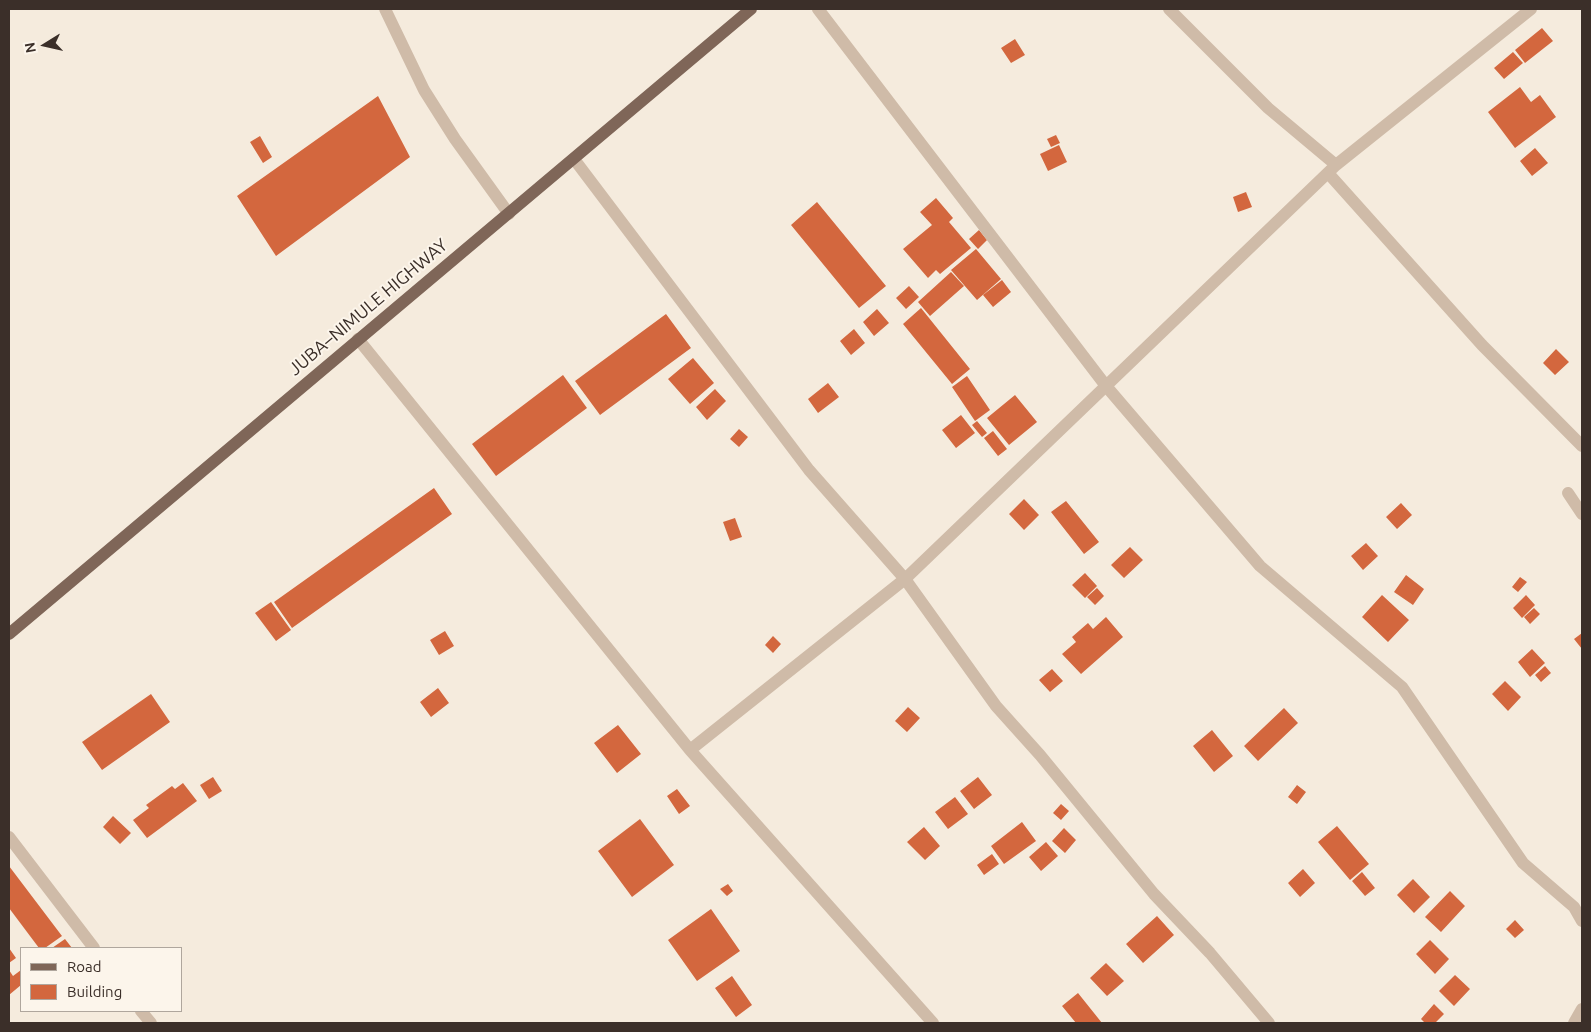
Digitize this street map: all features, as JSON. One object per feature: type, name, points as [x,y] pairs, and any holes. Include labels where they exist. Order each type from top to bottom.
[{"type":"main road","name":"JUBA–NIMULE HIGHWAY","points":[[9,634],[751,9]]},
{"type":"street","points":[[385,9],[424,90],[455,139],[509,214]]},
{"type":"street","points":[[818,9],[1106,386],[1260,566],[1402,687],[1523,863],[1574,907],[1582,921]]},
{"type":"street","points":[[1170,9],[1268,108],[1332,169],[1482,346],[1582,446]]},
{"type":"street","points":[[690,750],[905,579],[1332,169],[1531,9]]},
{"type":"street","points":[[574,159],[809,470],[905,579],[996,706],[1040,755],[1154,894],[1210,953],[1269,1023]]},
{"type":"street","points":[[358,339],[690,750],[933,1023]]},
{"type":"street","points":[[1568,492],[1582,514]]},
{"type":"street","points":[[9,836],[93,947]]},
{"type":"street","points":[[1574,1023],[1582,1009]]},
{"type":"street","points":[[142,1012],[151,1023]]},
{"type":"building","points":[[1542,28],[1553,41],[1525,63],[1515,50]]},
{"type":"building","points":[[1015,39],[1025,55],[1011,63],[1001,48]]},
{"type":"building","points":[[1513,52],[1523,63],[1504,79],[1494,68]]},
{"type":"building","points":[[1520,87],[1531,102],[1540,95],[1556,117],[1515,148],[1488,112]]},
{"type":"building","points":[[378,96],[410,157],[276,256],[237,196]]},
{"type":"building","points":[[1056,135],[1060,143],[1051,147],[1047,139]]},
{"type":"building","points":[[260,136],[272,157],[263,163],[250,142]]},
{"type":"building","points":[[1059,145],[1067,162],[1048,171],[1040,154]]},
{"type":"building","points":[[1535,148],[1548,163],[1532,176],[1520,161]]},
{"type":"building","points":[[1246,192],[1252,207],[1238,212],[1233,197]]},
{"type":"building","points":[[936,198],[953,218],[949,222],[971,248],[940,274],[936,270],[928,278],[903,249],[932,225],[920,212]]},
{"type":"building","points":[[817,202],[886,286],[859,308],[791,225]]},
{"type":"building","points":[[979,230],[987,240],[978,249],[969,239]]},
{"type":"building","points":[[976,249],[1001,279],[977,300],[951,270]]},
{"type":"building","points":[[951,272],[964,286],[930,316],[918,302]]},
{"type":"building","points":[[1002,280],[1011,292],[993,307],[983,295]]},
{"type":"building","points":[[909,286],[919,297],[906,309],[896,298]]},
{"type":"building","points":[[921,308],[970,369],[952,384],[903,324]]},
{"type":"building","points":[[877,309],[889,323],[874,336],[863,322]]},
{"type":"building","points":[[666,314],[691,348],[600,415],[575,381]]},
{"type":"building","points":[[854,329],[865,343],[851,355],[840,341]]},
{"type":"building","points":[[1556,349],[1569,362],[1555,375],[1543,363]]},
{"type":"building","points":[[693,358],[714,383],[690,404],[668,379]]},
{"type":"building","points":[[563,375],[587,408],[496,476],[472,444]]},
{"type":"building","points":[[967,376],[990,410],[975,421],[952,387]]},
{"type":"building","points":[[828,383],[839,397],[818,413],[808,399]]},
{"type":"building","points":[[715,389],[726,401],[707,420],[696,407]]},
{"type":"building","points":[[1015,395],[1037,422],[1009,445],[987,418]]},
{"type":"building","points":[[961,415],[975,433],[956,448],[942,430]]},
{"type":"building","points":[[977,421],[987,433],[982,437],[972,425]]},
{"type":"building","points":[[739,429],[748,437],[739,447],[730,439]]},
{"type":"building","points":[[993,431],[1007,449],[998,456],[984,438]]},
{"type":"building","points":[[434,488],[452,514],[292,628],[274,602]]},
{"type":"building","points":[[1024,499],[1039,515],[1024,530],[1009,514]]},
{"type":"building","points":[[1066,501],[1099,542],[1084,554],[1051,512]]},
{"type":"building","points":[[1401,503],[1412,515],[1397,529],[1386,517]]},
{"type":"building","points":[[735,518],[742,537],[730,541],[723,522]]},
{"type":"building","points":[[1366,543],[1378,556],[1363,570],[1351,556]]},
{"type":"building","points":[[1130,547],[1143,560],[1124,578],[1111,565]]},
{"type":"building","points":[[1085,573],[1097,586],[1085,598],[1072,585]]},
{"type":"building","points":[[1406,575],[1424,589],[1413,605],[1394,592]]},
{"type":"building","points":[[1520,577],[1527,582],[1518,592],[1512,587]]},
{"type":"building","points":[[1097,588],[1104,596],[1095,605],[1087,597]]},
{"type":"building","points":[[1382,595],[1409,620],[1388,642],[1362,617]]},
{"type":"building","points":[[1526,595],[1535,605],[1522,618],[1513,608]]},
{"type":"building","points":[[271,602],[291,630],[276,641],[255,613]]},
{"type":"building","points":[[1534,608],[1540,614],[1530,624],[1524,617]]},
{"type":"building","points":[[1106,617],[1123,637],[1081,674],[1062,654],[1076,642],[1072,637],[1088,623],[1093,629]]},
{"type":"building","points":[[445,631],[454,646],[439,655],[430,640]]},
{"type":"building","points":[[1582,633],[1582,649],[1574,639]]},
{"type":"building","points":[[773,636],[781,644],[773,653],[765,645]]},
{"type":"building","points":[[1532,649],[1545,663],[1530,677],[1518,662]]},
{"type":"building","points":[[1545,666],[1551,673],[1541,682],[1535,675]]},
{"type":"building","points":[[1052,669],[1063,681],[1050,692],[1039,680]]},
{"type":"building","points":[[1505,681],[1521,697],[1508,711],[1492,694]]},
{"type":"building","points":[[438,688],[449,703],[431,717],[420,702]]},
{"type":"building","points":[[151,694],[170,722],[102,770],[82,742]]},
{"type":"building","points":[[908,707],[920,718],[907,732],[895,721]]},
{"type":"building","points":[[1284,708],[1298,723],[1258,761],[1244,746]]},
{"type":"building","points":[[618,725],[641,754],[617,773],[594,743]]},
{"type":"building","points":[[1212,730],[1233,756],[1214,772],[1193,746]]},
{"type":"building","points":[[213,777],[222,791],[209,799],[200,785]]},
{"type":"building","points":[[978,777],[992,795],[974,809],[960,791]]},
{"type":"building","points":[[183,783],[197,801],[147,838],[133,820],[149,808],[146,805],[172,786],[175,789]]},
{"type":"building","points":[[1297,785],[1306,792],[1297,804],[1288,797]]},
{"type":"building","points":[[677,789],[690,806],[679,814],[667,796]]},
{"type":"building","points":[[955,797],[968,814],[948,829],[935,812]]},
{"type":"building","points":[[1061,804],[1069,811],[1061,820],[1053,813]]},
{"type":"building","points":[[113,816],[131,833],[120,844],[103,827]]},
{"type":"building","points":[[640,819],[674,865],[632,897],[598,851]]},
{"type":"building","points":[[1022,822],[1036,841],[1004,864],[991,846]]},
{"type":"building","points":[[1337,826],[1369,864],[1350,880],[1318,842]]},
{"type":"building","points":[[924,827],[940,846],[925,860],[907,842]]},
{"type":"building","points":[[1064,828],[1076,840],[1065,853],[1052,841]]},
{"type":"building","points":[[1046,842],[1058,856],[1041,871],[1029,857]]},
{"type":"building","points":[[992,854],[999,864],[984,875],[977,865]]},
{"type":"building","points":[[9,866],[62,936],[46,947],[38,947],[9,908]]},
{"type":"building","points":[[1303,869],[1315,883],[1300,897],[1288,883]]},
{"type":"building","points":[[1362,872],[1375,888],[1365,896],[1352,881]]},
{"type":"building","points":[[1413,879],[1430,897],[1414,913],[1397,895]]},
{"type":"building","points":[[728,884],[733,891],[727,896],[720,889]]},
{"type":"building","points":[[1450,891],[1465,906],[1441,932],[1425,917]]},
{"type":"building","points":[[711,909],[740,951],[697,981],[668,940]]},
{"type":"building","points":[[1157,916],[1174,935],[1143,963],[1126,944]]},
{"type":"building","points":[[1515,920],[1524,930],[1515,938],[1506,929]]},
{"type":"building","points":[[65,939],[71,947],[53,947]]},
{"type":"building","points":[[1430,940],[1449,959],[1435,974],[1416,954]]},
{"type":"building","points":[[9,948],[16,958],[9,963]]},
{"type":"building","points":[[1106,963],[1124,981],[1107,996],[1090,978]]},
{"type":"building","points":[[9,970],[13,976],[20,971],[20,986],[9,995]]},
{"type":"building","points":[[1455,975],[1470,989],[1454,1006],[1439,991]]},
{"type":"building","points":[[732,976],[752,1005],[736,1017],[715,988]]},
{"type":"building","points":[[1078,993],[1102,1023],[1076,1023],[1062,1006]]},
{"type":"building","points":[[1434,1004],[1444,1014],[1435,1023],[1425,1023],[1421,1019]]}]
